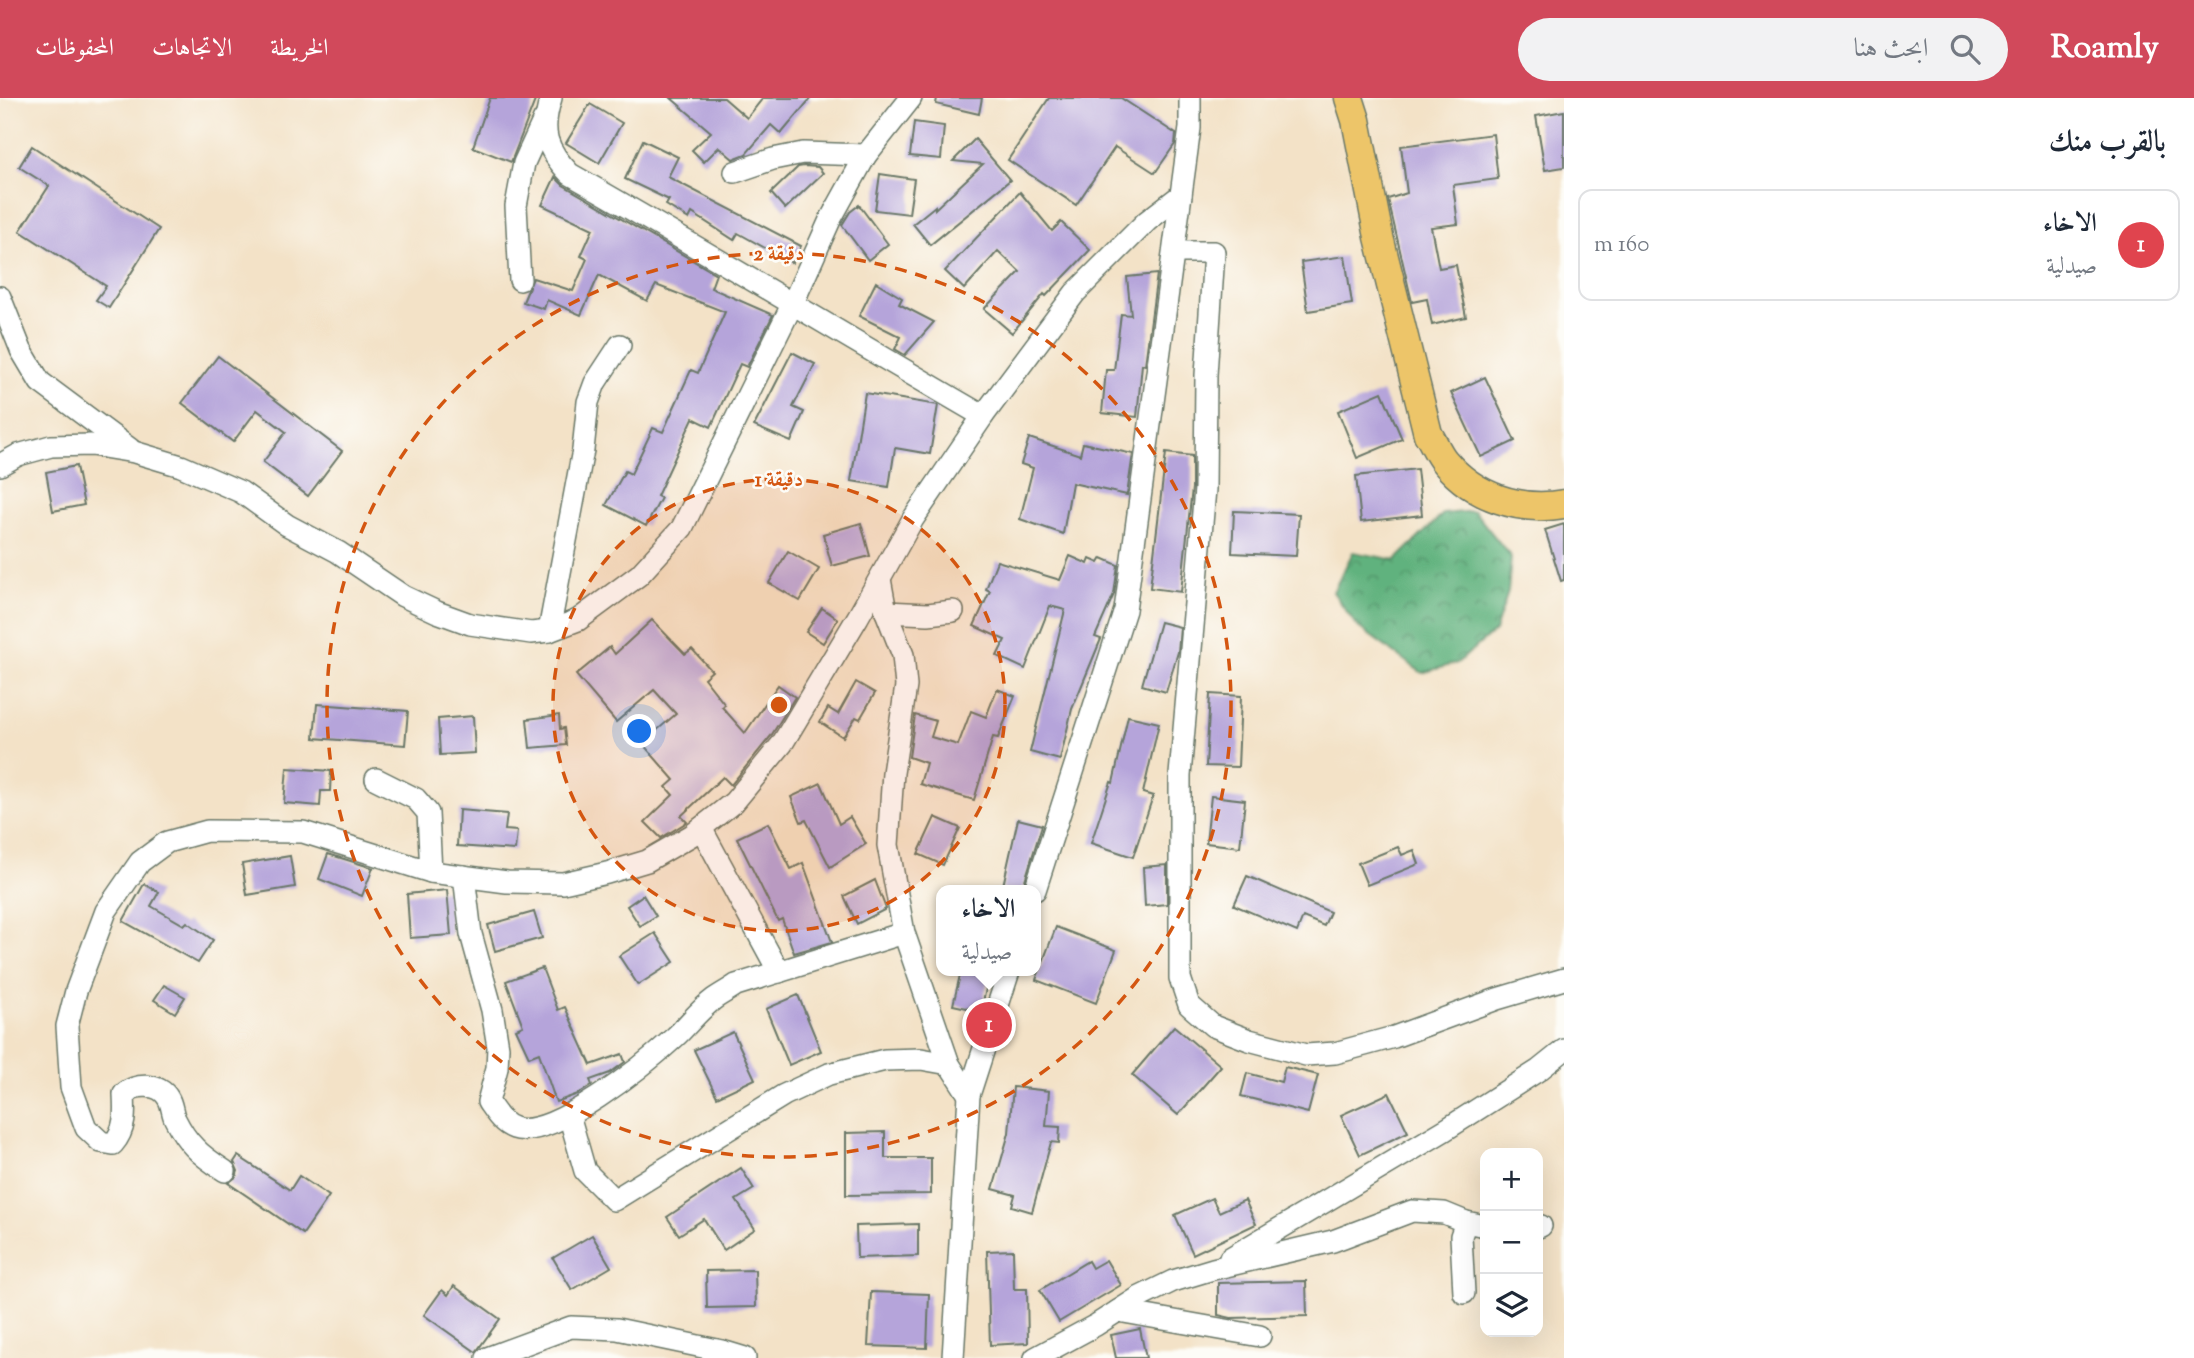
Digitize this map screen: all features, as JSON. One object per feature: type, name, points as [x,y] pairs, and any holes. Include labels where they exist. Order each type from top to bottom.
[{"type":"main road","points":[[1349,98],[1356,120],[1379,237],[1428,433],[1445,461],[1465,481],[1499,501],[1527,506],[1564,504]]},
{"type":"street","points":[[520,280],[516,206],[524,163],[551,98]]},
{"type":"street","points":[[0,465],[18,455],[51,446],[91,444],[134,452],[181,466],[241,492],[287,525],[338,552],[393,590],[437,612],[470,624],[531,633],[549,631],[578,620],[639,575],[682,528],[792,305],[830,220],[866,155],[911,98]]},
{"type":"street","points":[[1037,885],[1125,610],[1190,128],[1190,98]]},
{"type":"street","points":[[544,119],[547,140],[555,158],[570,174],[983,416]]},
{"type":"street","points":[[735,172],[773,159],[803,153],[866,155]]},
{"type":"street","points":[[225,1171],[209,1162],[193,1146],[175,1119],[168,1096],[156,1088],[131,1087],[124,1094],[126,1118],[120,1136],[113,1144],[102,1142],[86,1128],[71,1087],[67,1026],[76,991],[106,911],[140,862],[167,842],[207,831],[303,832],[431,872],[507,882],[563,883],[647,861],[701,828],[734,802],[782,744],[913,519],[983,416],[1075,293],[1147,221],[1181,195]]},
{"type":"street","points":[[1174,253],[1214,252],[1206,375],[1205,489],[1180,775],[1180,978],[1189,1005],[1213,1026],[1249,1041],[1306,1055],[1335,1053],[1394,1037],[1497,999],[1564,979]]},
{"type":"street","points":[[0,297],[21,350],[40,382],[134,452]]},
{"type":"street","points":[[549,631],[581,462],[588,402],[595,383],[620,345]]},
{"type":"street","points":[[880,579],[886,612],[905,667],[906,686],[893,773],[888,845],[904,933],[949,1064],[970,1096]]},
{"type":"street","points":[[886,612],[928,614],[953,611]]},
{"type":"street","points":[[376,779],[415,799],[428,813],[431,872]]},
{"type":"street","points":[[701,828],[779,972]]},
{"type":"street","points":[[464,876],[471,934],[492,1010],[498,1047],[497,1068],[488,1102],[499,1118],[513,1128],[528,1131],[545,1127],[569,1115],[644,1063],[714,999],[736,985],[904,933]]},
{"type":"street","points":[[953,1358],[970,1096],[1007,976]]},
{"type":"street","points":[[1213,1269],[1445,1130],[1539,1070],[1564,1050]]},
{"type":"street","points":[[569,1115],[585,1171],[614,1200],[784,1095],[829,1073],[885,1060],[921,1059],[949,1064]]},
{"type":"street","points":[[1035,1358],[1173,1281],[1333,1241],[1412,1211],[1444,1213],[1476,1224]]},
{"type":"street","points":[[1464,1293],[1461,1237],[1476,1224]]},
{"type":"street","points":[[1118,1311],[1260,1336]]},
{"type":"street","points":[[487,1358],[570,1327],[617,1329],[745,1358]]},
{"type":"green space","points":[[1474,511],[1511,557],[1508,592],[1495,631],[1457,663],[1422,673],[1357,626],[1333,592],[1353,552],[1396,560],[1443,514]]},
{"type":"building","points":[[490,98],[536,98],[511,162],[473,147]]},
{"type":"building","points":[[671,98],[724,98],[747,118],[763,98],[811,98],[781,134],[771,125],[746,154],[733,159],[719,147],[704,162],[692,150],[711,132]]},
{"type":"building","points":[[937,98],[982,98],[979,114],[936,104]]},
{"type":"building","points":[[1049,98],[1121,98],[1176,134],[1175,144],[1155,173],[1115,147],[1076,205],[1008,160]]},
{"type":"building","points":[[590,104],[622,123],[599,163],[566,143]]},
{"type":"building","points":[[1564,111],[1564,167],[1545,170],[1536,116]]},
{"type":"building","points":[[914,122],[944,126],[941,159],[910,156]]},
{"type":"building","points":[[1493,134],[1498,179],[1453,185],[1458,224],[1431,227],[1439,268],[1456,265],[1466,317],[1432,325],[1427,299],[1412,302],[1388,199],[1407,193],[1401,146]]},
{"type":"building","points":[[975,139],[1010,180],[930,245],[913,224],[935,206],[935,209],[983,164],[953,161]]},
{"type":"building","points":[[643,140],[678,157],[668,177],[801,246],[792,263],[738,233],[734,240],[692,213],[689,219],[666,205],[669,200],[625,179]]},
{"type":"building","points":[[32,146],[159,229],[109,308],[96,300],[106,286],[20,231],[49,186],[19,167]]},
{"type":"building","points":[[798,167],[818,167],[823,173],[785,209],[771,193]]},
{"type":"building","points":[[880,174],[914,179],[909,214],[875,210]]},
{"type":"building","points":[[555,177],[563,185],[716,274],[711,288],[773,315],[747,367],[740,364],[711,427],[693,418],[657,496],[661,498],[646,526],[606,505],[625,471],[631,474],[653,428],[663,432],[691,370],[698,373],[725,312],[656,285],[647,301],[599,275],[581,315],[547,300],[544,309],[523,302],[533,278],[573,291],[587,259],[581,256],[593,229],[542,205]]},
{"type":"building","points":[[1020,192],[1052,231],[1061,222],[1090,250],[1046,296],[1044,294],[1012,333],[984,309],[1020,272],[998,251],[964,289],[945,271]]},
{"type":"building","points":[[859,205],[888,244],[868,260],[842,225],[850,212]]},
{"type":"building","points":[[1345,256],[1352,304],[1308,311],[1301,262]]},
{"type":"building","points":[[1157,274],[1145,365],[1142,364],[1137,417],[1102,413],[1106,370],[1114,370],[1121,314],[1131,315],[1127,277]]},
{"type":"building","points":[[876,282],[902,298],[899,304],[934,322],[905,355],[895,349],[901,337],[859,316]]},
{"type":"building","points":[[792,352],[815,364],[793,407],[804,412],[791,442],[754,426]]},
{"type":"building","points":[[218,356],[342,451],[308,496],[263,462],[286,432],[257,410],[233,442],[182,403]]},
{"type":"building","points":[[1485,377],[1515,441],[1481,457],[1451,393]]},
{"type":"building","points":[[1382,392],[1402,439],[1357,458],[1338,411]]},
{"type":"building","points":[[865,393],[938,405],[930,454],[895,448],[889,487],[851,481]]},
{"type":"building","points":[[1029,438],[1080,455],[1083,443],[1133,454],[1127,495],[1072,483],[1063,534],[1020,519],[1033,468],[1021,464]]},
{"type":"building","points":[[1166,453],[1192,456],[1192,488],[1181,592],[1150,588]]},
{"type":"building","points":[[76,466],[84,505],[53,511],[46,472]]},
{"type":"building","points":[[1417,469],[1422,515],[1361,522],[1356,476]]},
{"type":"building","points":[[1234,511],[1299,514],[1296,556],[1232,553]]},
{"type":"building","points":[[861,523],[870,556],[832,566],[823,534]]},
{"type":"building","points":[[1564,524],[1564,580],[1561,581],[1545,530]]},
{"type":"building","points":[[788,551],[819,569],[800,601],[769,583]]},
{"type":"building","points":[[1070,556],[1088,564],[1090,559],[1099,563],[1102,558],[1118,565],[1114,594],[1095,637],[1101,639],[1072,709],[1060,760],[1030,752],[1065,610],[1050,606],[1025,669],[997,656],[1005,640],[974,626],[990,591],[986,589],[997,561],[1060,580]]},
{"type":"building","points":[[822,608],[838,619],[823,643],[806,632]]},
{"type":"building","points":[[652,620],[685,654],[692,649],[712,671],[704,678],[725,705],[722,707],[745,733],[778,685],[795,697],[771,736],[731,785],[723,777],[681,816],[687,822],[661,838],[645,822],[673,795],[666,787],[674,780],[642,743],[676,714],[654,690],[616,722],[576,675],[610,647],[615,654]]},
{"type":"building","points":[[1160,622],[1180,627],[1178,652],[1166,692],[1142,685]]},
{"type":"building","points":[[856,682],[875,693],[860,719],[856,717],[843,737],[820,722],[828,708],[838,714]]},
{"type":"building","points":[[997,689],[1015,696],[998,738],[993,737],[974,800],[920,784],[926,763],[909,757],[915,715],[936,721],[931,737],[958,745],[971,711],[986,717]]},
{"type":"building","points":[[1210,694],[1241,696],[1238,767],[1206,766]]},
{"type":"building","points":[[317,704],[408,711],[405,745],[314,738]]},
{"type":"building","points":[[559,715],[560,729],[564,728],[566,745],[530,748],[527,719]]},
{"type":"building","points":[[473,716],[475,753],[440,755],[438,719]]},
{"type":"building","points":[[1128,716],[1159,723],[1143,793],[1153,796],[1133,857],[1091,843],[1111,782],[1113,783]]},
{"type":"building","points":[[287,768],[331,771],[330,791],[321,791],[320,806],[284,803]]},
{"type":"building","points":[[821,783],[839,824],[850,817],[866,844],[830,867],[806,820],[801,822],[791,797]]},
{"type":"building","points":[[1211,796],[1245,800],[1240,847],[1206,843]]},
{"type":"building","points":[[459,810],[507,814],[505,830],[517,831],[515,850],[457,846]]},
{"type":"building","points":[[935,817],[960,828],[943,865],[918,854]]},
{"type":"building","points":[[1018,819],[1042,825],[1024,885],[1003,885]]},
{"type":"building","points":[[768,823],[791,869],[803,863],[832,942],[794,953],[782,919],[778,921],[737,838]]},
{"type":"building","points":[[1398,847],[1402,855],[1414,850],[1419,864],[1367,885],[1358,863]]},
{"type":"building","points":[[328,854],[373,868],[362,896],[319,879]]},
{"type":"building","points":[[290,856],[295,887],[247,895],[242,864]]},
{"type":"building","points":[[1167,865],[1167,904],[1145,906],[1143,867]]},
{"type":"building","points":[[1247,876],[1330,912],[1324,926],[1303,917],[1297,932],[1234,905]]},
{"type":"building","points":[[875,880],[886,909],[857,924],[844,896]]},
{"type":"building","points":[[144,884],[159,892],[151,906],[184,925],[187,922],[213,940],[198,963],[123,921]]},
{"type":"building","points":[[447,890],[451,935],[410,938],[407,894]]},
{"type":"building","points":[[643,895],[656,916],[640,926],[627,906]]},
{"type":"building","points":[[534,912],[542,938],[495,951],[488,925]]},
{"type":"building","points":[[1056,927],[1116,950],[1096,1003],[1036,980],[1038,976],[1041,976],[1041,967]]},
{"type":"building","points":[[655,933],[674,962],[638,985],[619,956]]},
{"type":"building","points":[[542,968],[558,1010],[565,1007],[591,1065],[622,1054],[625,1062],[610,1073],[590,1080],[592,1085],[578,1094],[556,1102],[539,1053],[529,1057],[516,1029],[523,1026],[506,981]]},
{"type":"building","points":[[960,976],[989,976],[981,1011],[953,1005]]},
{"type":"building","points":[[164,985],[185,997],[175,1013],[154,1000]]},
{"type":"building","points":[[798,995],[821,1051],[789,1065],[766,1009]]},
{"type":"building","points":[[1174,1026],[1221,1066],[1178,1115],[1132,1075]]},
{"type":"building","points":[[733,1032],[755,1079],[717,1097],[694,1050]]},
{"type":"building","points":[[1285,1067],[1318,1075],[1308,1113],[1241,1096],[1247,1073],[1281,1082]]},
{"type":"building","points":[[1013,1087],[1049,1091],[1046,1126],[1060,1127],[1059,1143],[1051,1142],[1032,1212],[1012,1206],[1015,1195],[993,1189],[1009,1133]]},
{"type":"building","points":[[1389,1093],[1408,1132],[1360,1155],[1341,1115]]},
{"type":"building","points":[[885,1132],[885,1158],[931,1158],[931,1194],[846,1195],[846,1133]]},
{"type":"building","points":[[238,1156],[290,1190],[299,1176],[329,1196],[303,1234],[228,1183],[236,1177],[238,1171],[234,1162]]},
{"type":"building","points":[[741,1168],[754,1189],[736,1200],[755,1229],[724,1250],[704,1219],[679,1235],[667,1217]]},
{"type":"building","points":[[1212,1198],[1219,1212],[1245,1200],[1256,1224],[1193,1254],[1175,1215]]},
{"type":"building","points":[[918,1224],[918,1256],[857,1258],[856,1226]]},
{"type":"building","points":[[592,1235],[611,1267],[572,1290],[553,1258]]},
{"type":"building","points":[[1013,1250],[1014,1289],[1027,1289],[1028,1343],[990,1345],[987,1251]]},
{"type":"building","points":[[1106,1260],[1121,1285],[1059,1322],[1040,1290],[1088,1261],[1092,1268]]},
{"type":"building","points":[[755,1270],[756,1307],[707,1308],[706,1271]]},
{"type":"building","points":[[1306,1281],[1307,1316],[1231,1318],[1218,1315],[1218,1283]]},
{"type":"building","points":[[454,1286],[500,1319],[476,1352],[424,1315],[442,1290],[448,1295]]},
{"type":"building","points":[[871,1292],[929,1294],[927,1348],[868,1346]]},
{"type":"building","points":[[1140,1329],[1146,1358],[1116,1358],[1111,1335]]},
{"type":"place","name":"الاخاء","points":[[989,1025]]}]
